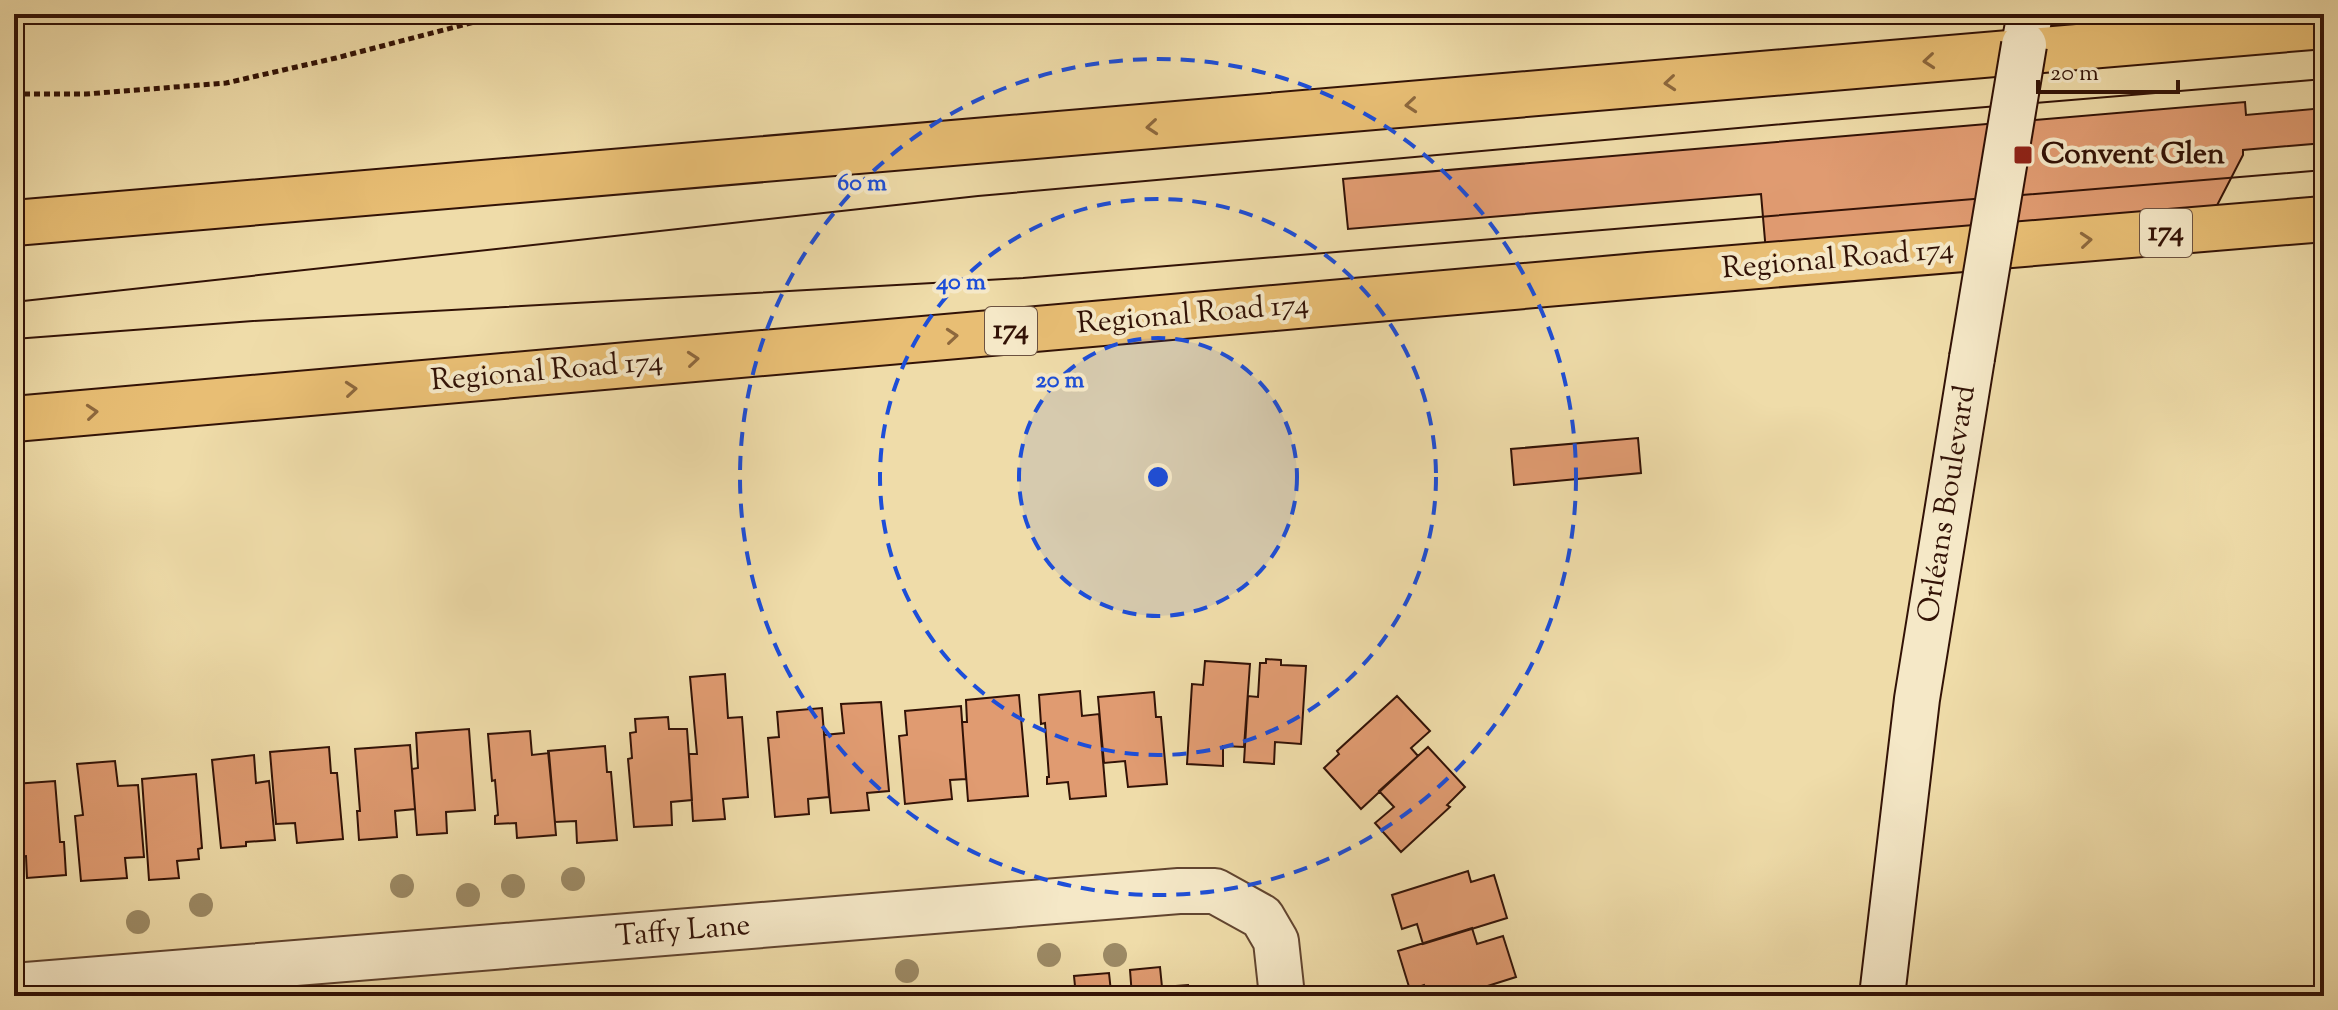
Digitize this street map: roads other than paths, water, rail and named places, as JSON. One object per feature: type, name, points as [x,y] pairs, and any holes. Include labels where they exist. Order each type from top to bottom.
[{"type":"highway","points":[[14,223],[2324,26]]},
{"type":"highway","name":"Regional Road 174","points":[[14,419],[1649,275],[2324,219]]},
{"type":"street","name":"Orléans Boulevard","points":[[1882,996],[1917,699],[2030,14]]},
{"type":"street","name":"Taffy Lane","points":[[14,986],[1215,891],[1262,917],[1276,941],[1282,996]]},
{"type":"tram line","points":[[14,302],[978,196],[2324,79]]},
{"type":"tram line","points":[[14,339],[253,321],[1023,278],[2324,170]]},
{"type":"place","name":"Convent Glen","points":[[2023,155]]}]
